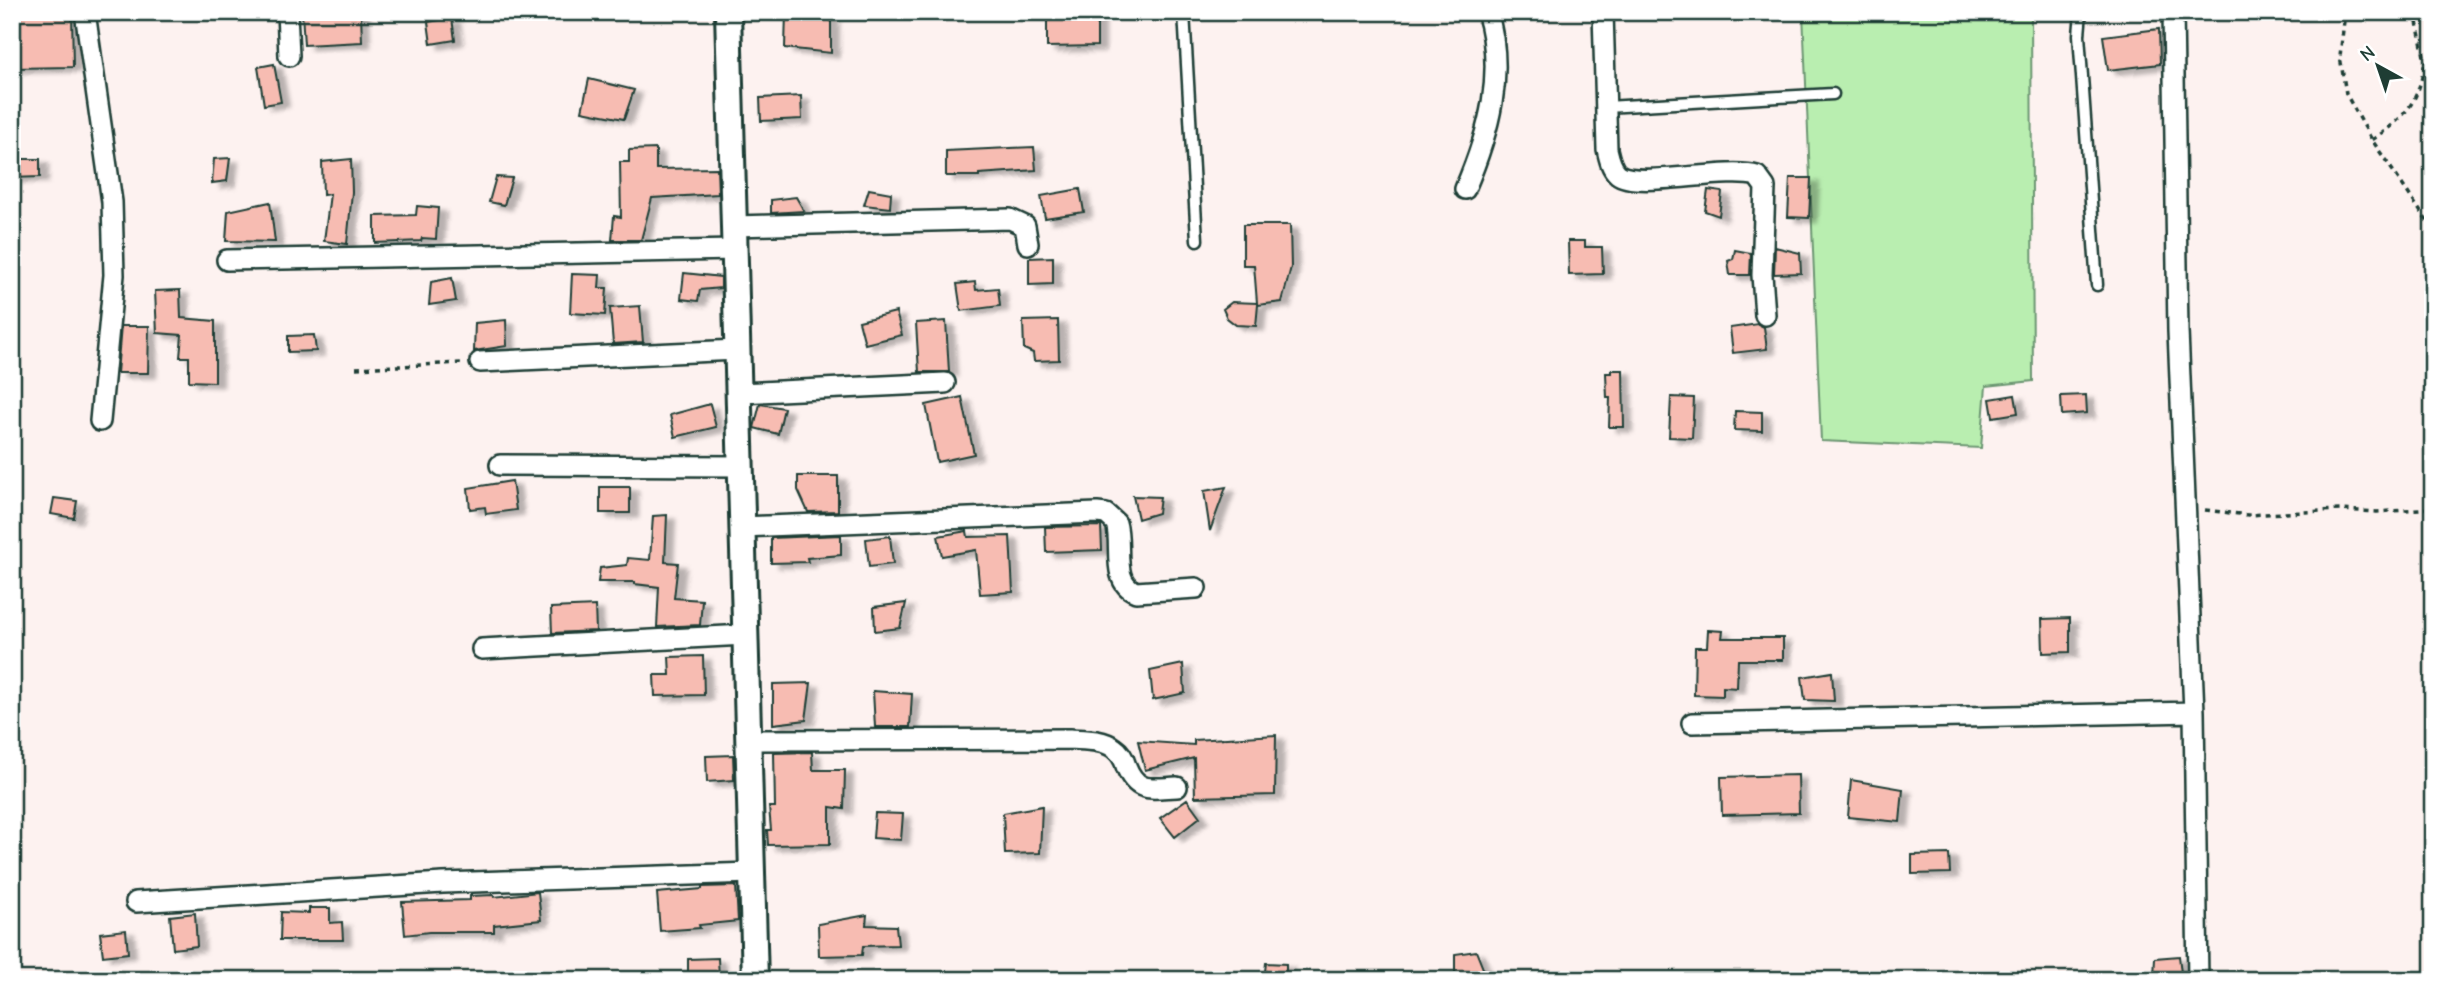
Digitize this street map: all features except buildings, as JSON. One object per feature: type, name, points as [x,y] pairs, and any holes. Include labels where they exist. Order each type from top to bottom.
[{"type":"street","points":[[85,12],[112,202],[114,275],[100,421]]},
{"type":"street","points":[[287,12],[289,56]]},
{"type":"street","points":[[728,12],[755,980]]},
{"type":"street","points":[[1465,189],[1481,152],[1491,114],[1496,62],[1495,37],[1487,12]]},
{"type":"street","points":[[1603,12],[1609,159],[1619,174],[1627,178],[1734,173],[1756,176],[1762,182],[1765,196],[1762,275],[1765,314]]},
{"type":"street","points":[[2173,12],[2178,318],[2194,712],[2198,980]]},
{"type":"street","points":[[227,260],[734,238],[1010,219],[1025,226],[1028,244]]},
{"type":"street","points":[[480,362],[737,349]]},
{"type":"street","points":[[739,393],[945,383]]},
{"type":"street","points":[[500,465],[741,466]]},
{"type":"street","points":[[742,527],[1106,514],[1112,518],[1118,529],[1121,578],[1129,589],[1136,592],[1196,588]]},
{"type":"street","points":[[482,649],[745,635]]},
{"type":"street","points":[[1692,723],[2194,712]]},
{"type":"street","points":[[748,740],[1070,739],[1099,742],[1114,748],[1125,763],[1130,777],[1137,784],[1146,788],[1177,787]]},
{"type":"street","points":[[136,902],[443,883],[752,873]]},
{"type":"lane","points":[[1184,12],[1197,240]]},
{"type":"lane","points":[[2081,12],[2079,35],[2097,285]]},
{"type":"lane","points":[[1606,107],[1833,94]]},
{"type":"path","points":[[2349,12],[2344,20],[2340,56],[2346,94],[2372,139],[2433,230]]},
{"type":"path","points":[[2372,139],[2395,125],[2412,104],[2421,85],[2425,61],[2415,12]]},
{"type":"path","points":[[2425,61],[2433,68]]},
{"type":"path","points":[[356,368],[480,362]]},
{"type":"path","points":[[2185,508],[2248,515],[2433,508]]},
{"type":"green space","points":[[1803,12],[2031,12],[2033,381],[1986,386],[1981,448],[1821,441]]}]
